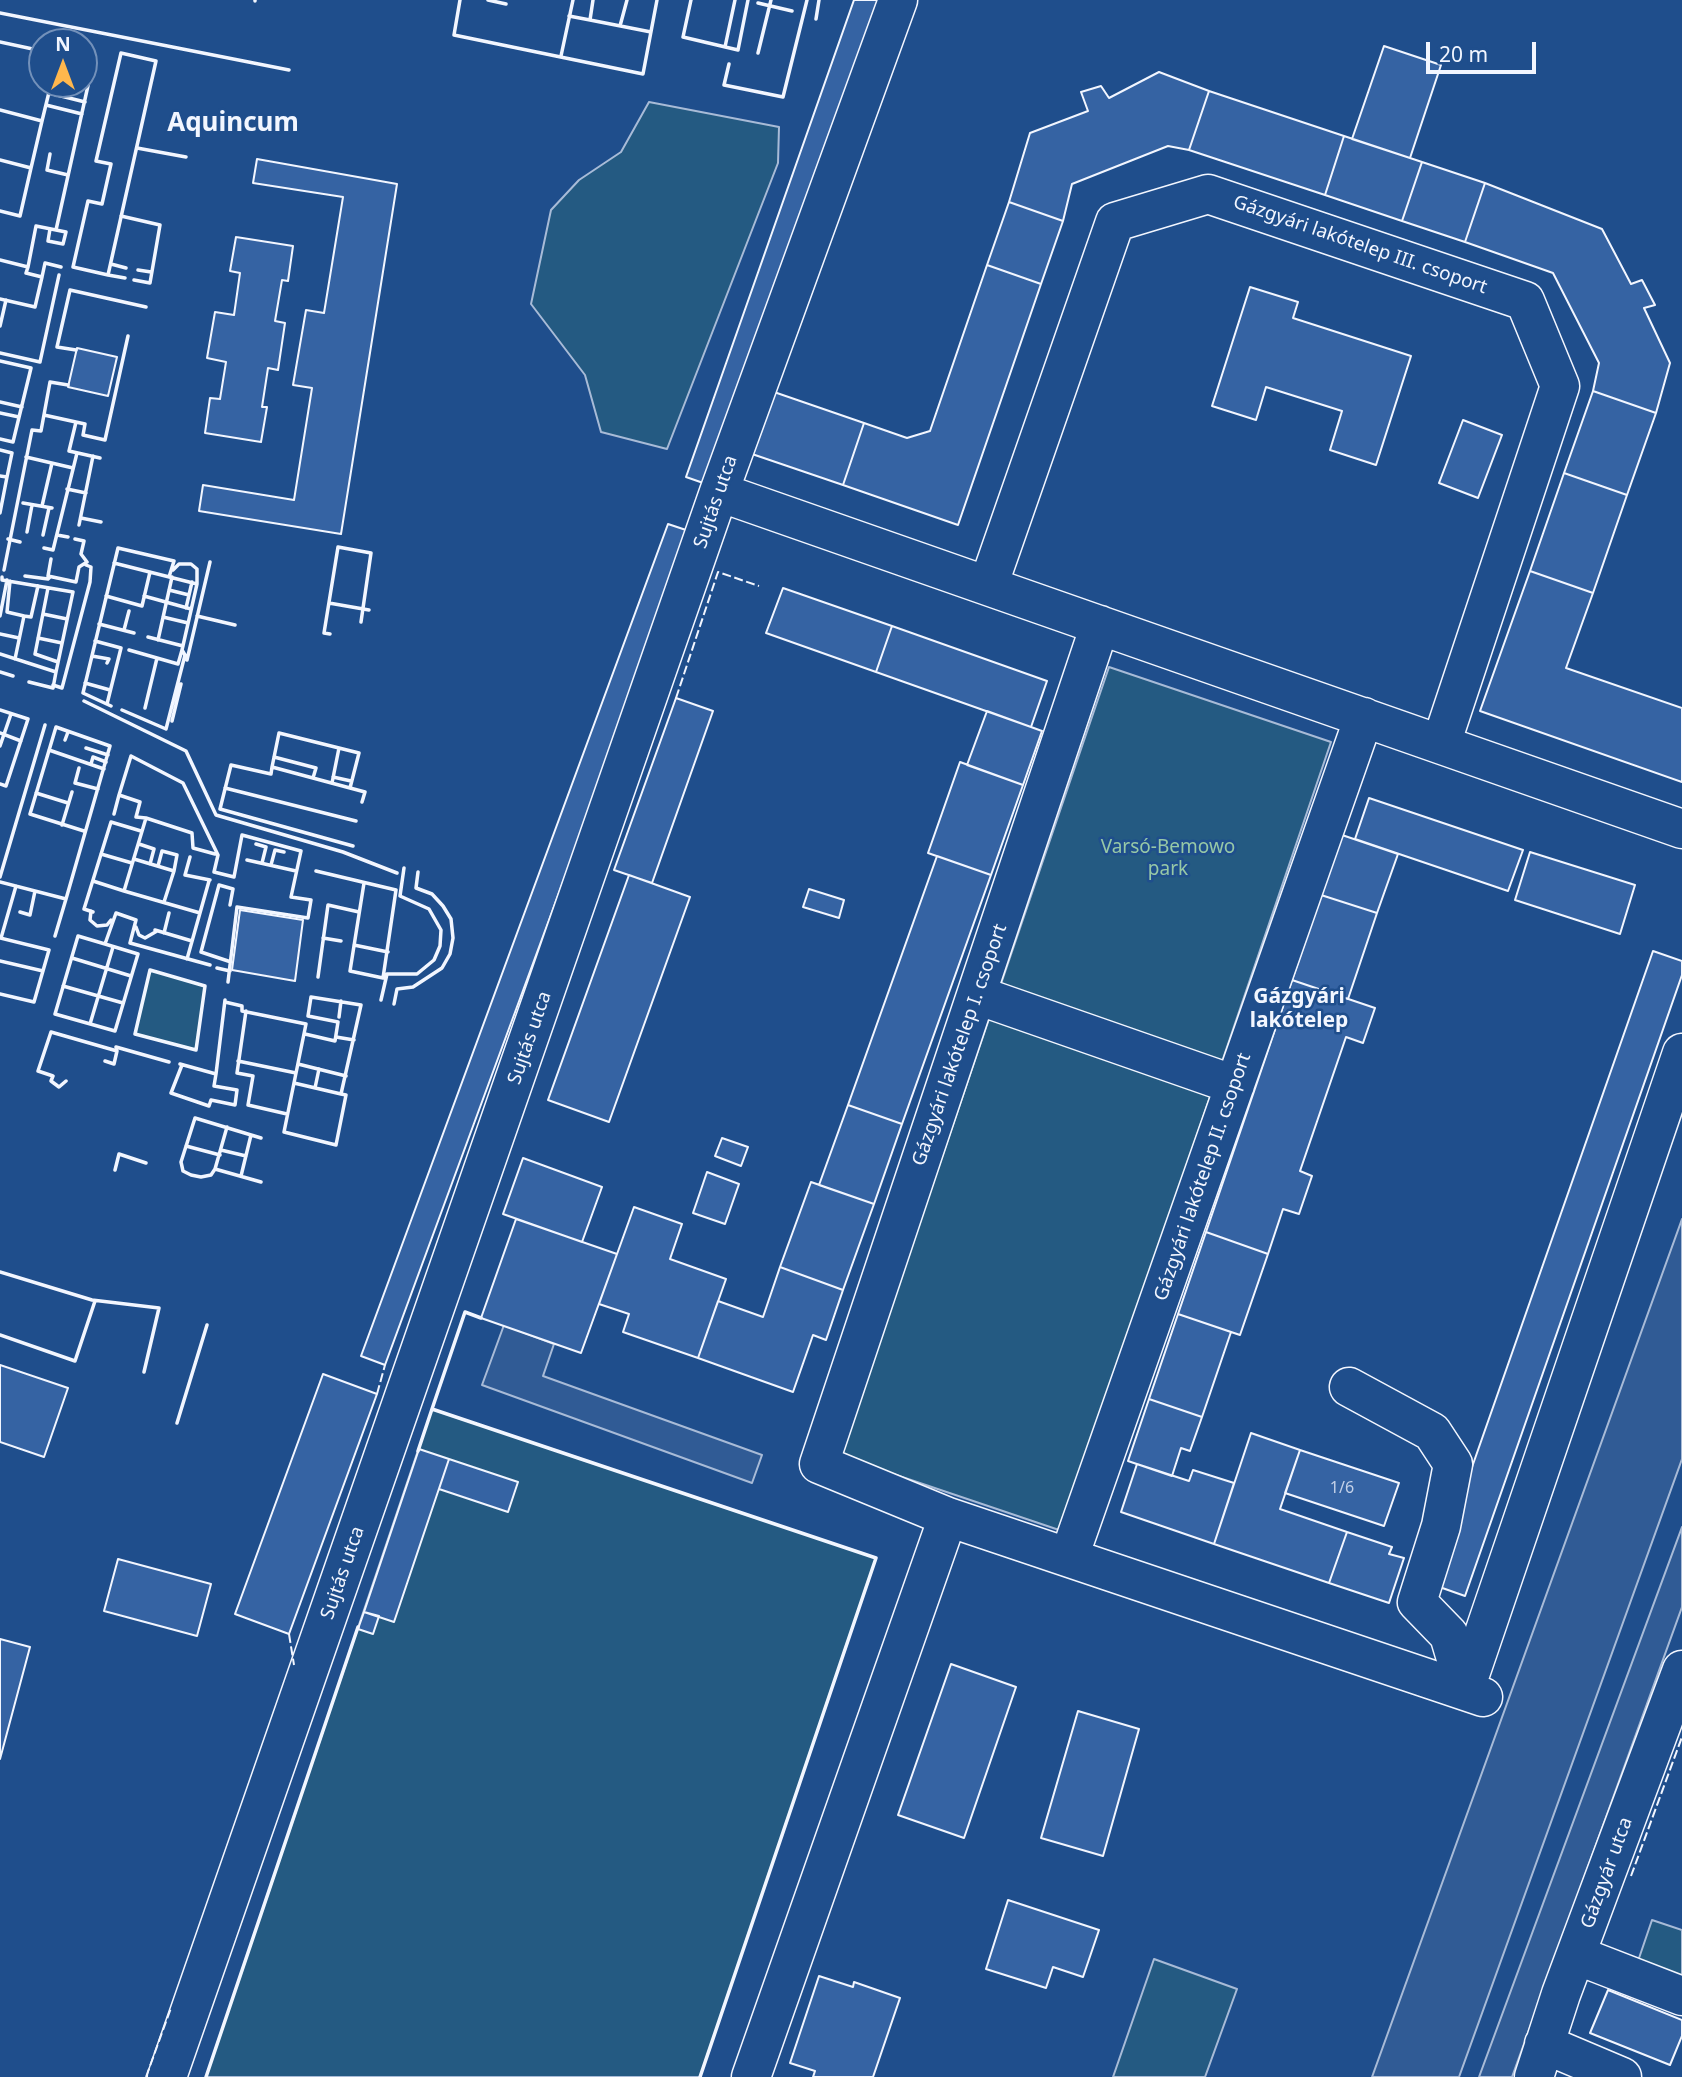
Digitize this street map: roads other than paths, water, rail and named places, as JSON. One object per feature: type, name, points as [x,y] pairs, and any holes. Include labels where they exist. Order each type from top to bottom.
[{"type":"street","name":"Sujtás utca","points":[[167,2077],[719,492],[898,0]]},
{"type":"street","name":"Gázgyári lakótelep III. csoport","points":[[988,586],[1115,222],[1208,194],[1525,301],[1560,386],[1441,744]]},
{"type":"street","points":[[719,492],[1682,829]]},
{"type":"street","name":"Gázgyári lakótelep I. csoport","points":[[948,1517],[819,1464],[1100,625]]},
{"type":"street","name":"Gázgyári lakótelep II. csoport","points":[[1069,1557],[1364,717]]},
{"type":"street","points":[[977,995],[1236,1085]]},
{"type":"street","points":[[1474,1693],[1682,1054]]},
{"type":"street","points":[[1349,1387],[1433,1432],[1453,1464],[1441,1526],[1417,1602],[1449,1635],[1474,1693]]},
{"type":"street","points":[[751,2077],[948,1517],[1474,1693]]},
{"type":"street","name":"Gázgyár utca","points":[[1539,2061],[1682,1670]]},
{"type":"street","points":[[1576,1955],[1682,1996]]},
{"type":"street","points":[[1539,2061],[1622,2077]]},
{"type":"district","name":"Aquincum","points":[[233,124]]},
{"type":"district","name":"Gázgyári lakótelep","points":[[1299,1009]]},
{"type":"park label","name":"Varsó-Bemowo park","points":[[1168,859]]}]
